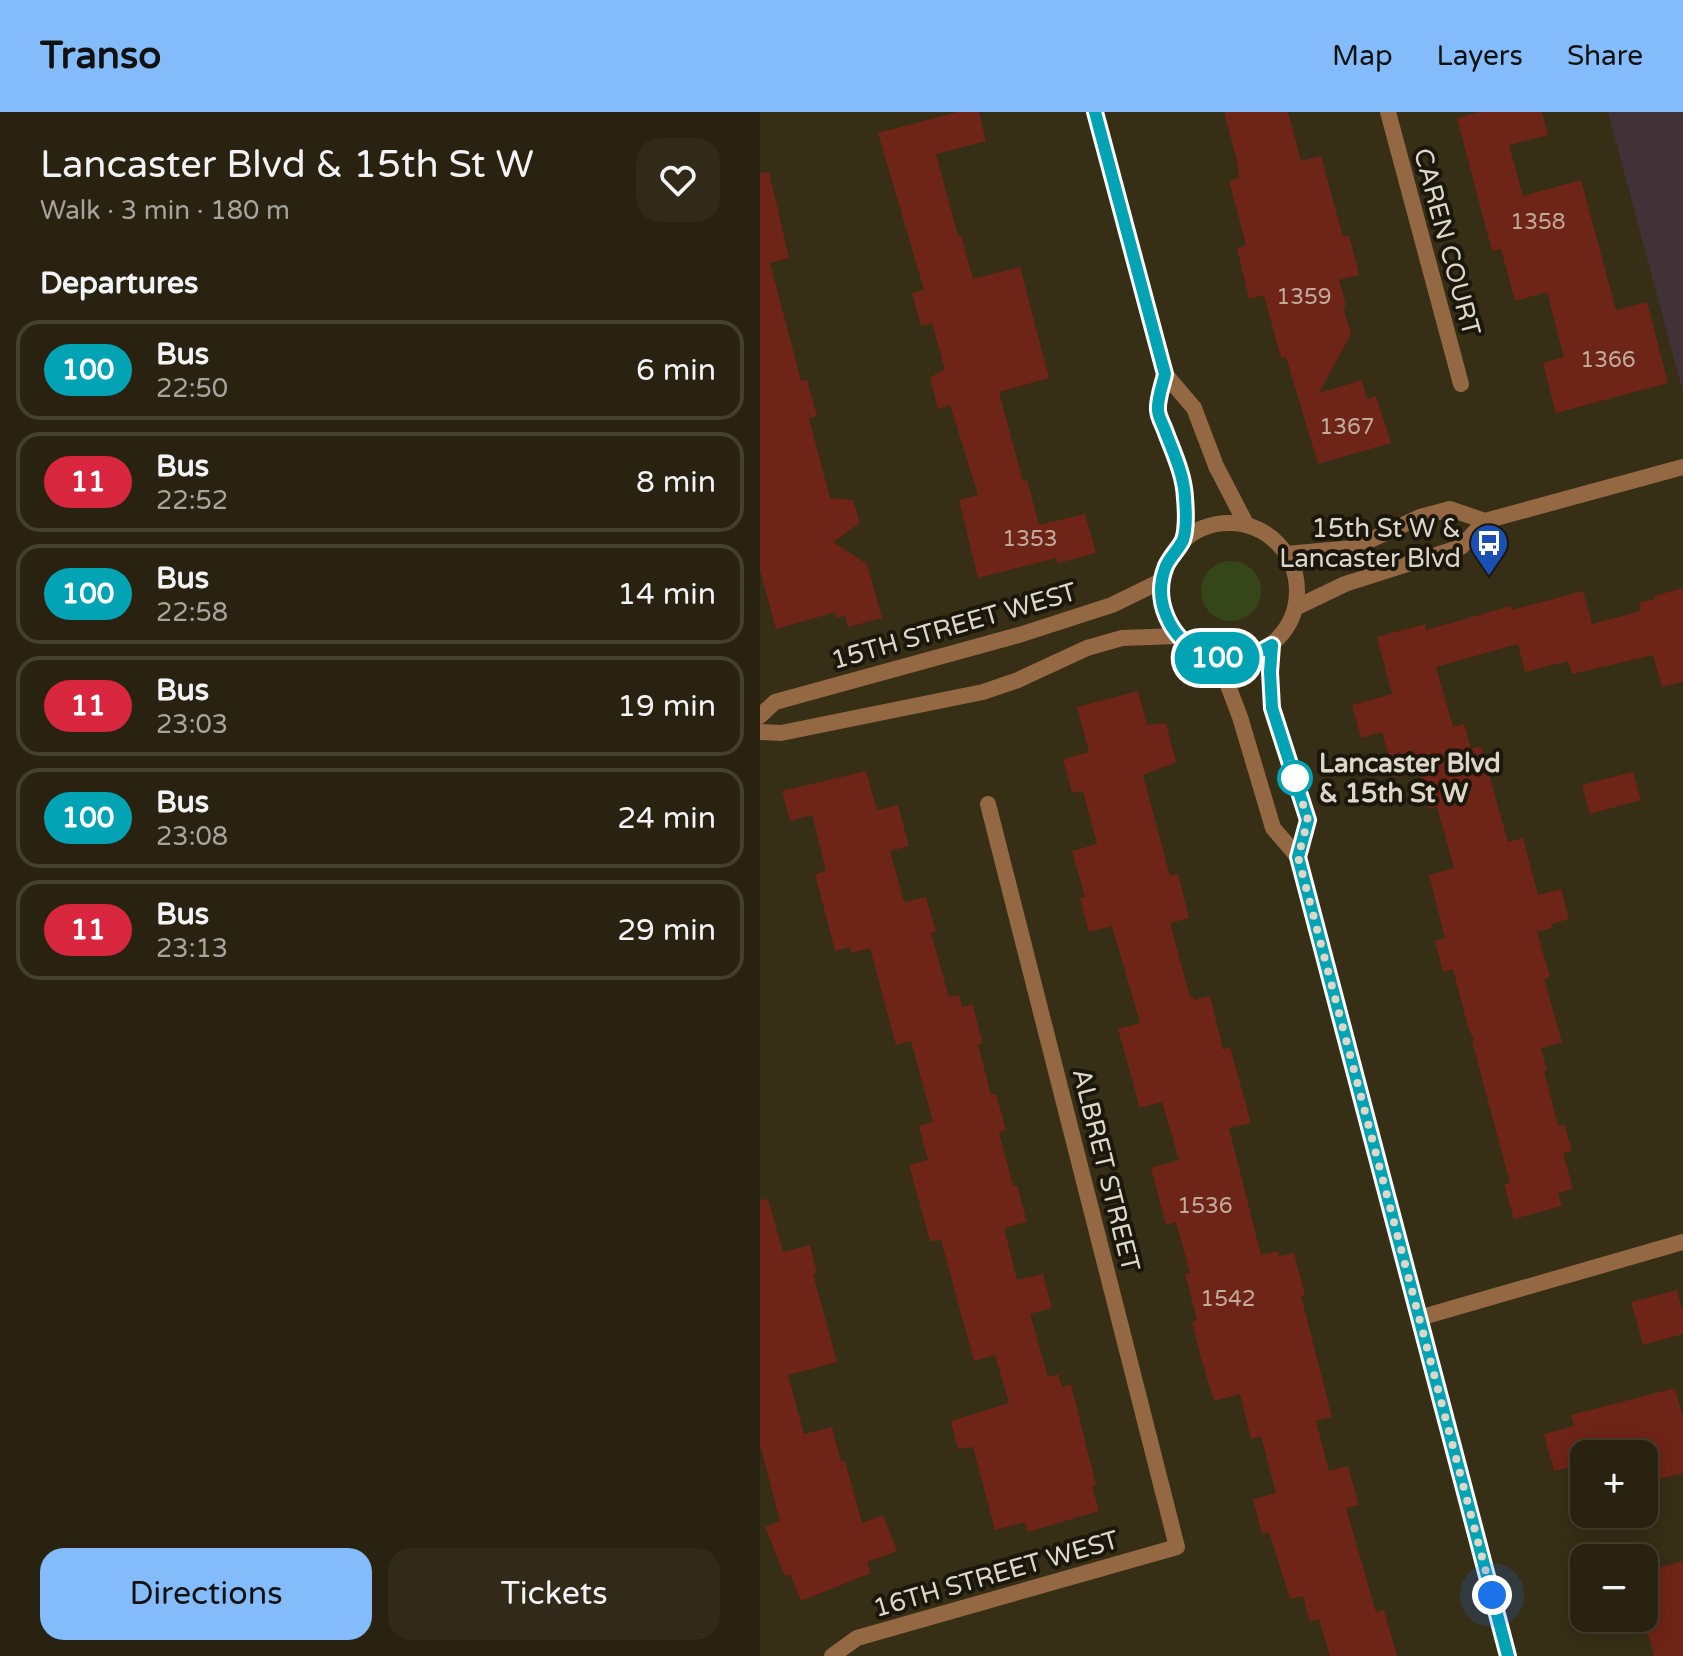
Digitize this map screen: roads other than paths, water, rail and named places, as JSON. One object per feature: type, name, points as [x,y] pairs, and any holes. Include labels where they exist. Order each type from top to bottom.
[{"type":"street","points":[[1095,112],[1165,374],[1194,408],[1216,466],[1246,524]]},
{"type":"street","name":"CAREN COURT","points":[[1388,112],[1461,384]]},
{"type":"street","points":[[1165,374],[1158,410],[1183,478],[1186,512],[1183,540]]},
{"type":"street","points":[[1295,608],[1345,584],[1461,547],[1485,521],[1683,467]]},
{"type":"street","points":[[1286,554],[1353,548],[1420,517],[1450,509],[1485,521]]},
{"type":"street","points":[[1224,522],[1246,524],[1277,542],[1286,554],[1297,589],[1295,608],[1291,620],[1272,645],[1258,653],[1218,659],[1190,647],[1178,636],[1167,620],[1161,581],[1170,559],[1183,540],[1202,528],[1224,522]]},
{"type":"street","name":"15TH STREET WEST","points":[[760,716],[775,702],[1019,635],[1112,605],[1161,581]]},
{"type":"street","points":[[760,732],[795,730],[983,692],[1018,680],[1087,648],[1122,638],[1178,636]]},
{"type":"street","points":[[1272,645],[1272,708],[1308,820],[1298,857]]},
{"type":"street","points":[[1218,659],[1240,717],[1273,828],[1298,857],[1508,1656]]},
{"type":"street","name":"ALBRET STREET","points":[[988,804],[1177,1547]]},
{"type":"street","points":[[1419,1318],[1683,1242]]},
{"type":"street","name":"16TH STREET WEST","points":[[832,1656],[857,1638],[1177,1547]]},
{"type":"place","name":"15th St W & Lancaster Blvd","points":[[1489,577]]},
{"type":"place","name":"Lancaster Blvd & 15th St W","points":[[1295,778]]}]
